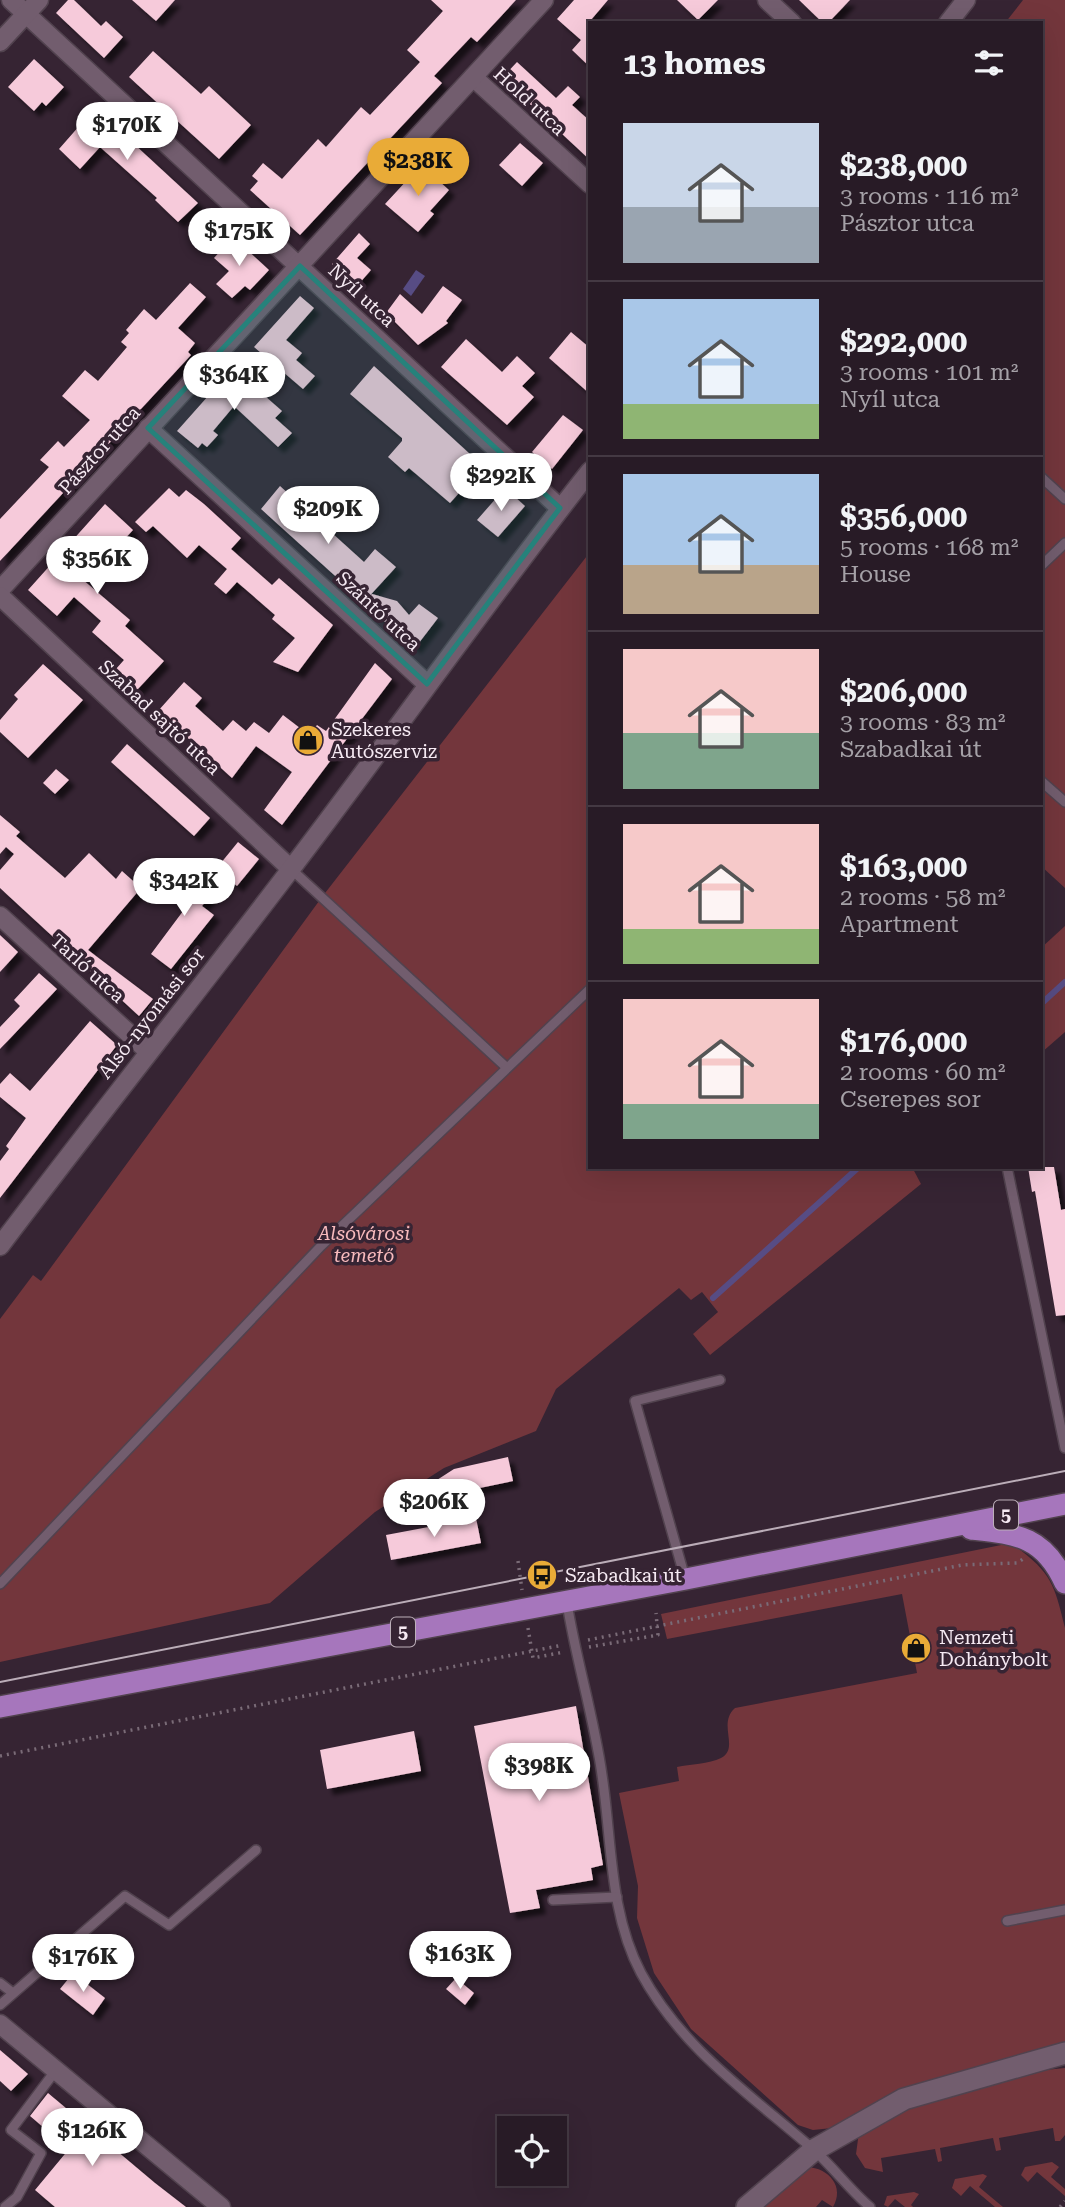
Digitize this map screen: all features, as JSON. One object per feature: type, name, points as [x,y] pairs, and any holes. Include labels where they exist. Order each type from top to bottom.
[{"type":"main road","name":"5","points":[[0,1707],[686,1579],[1065,1504]]},
{"type":"main road","points":[[948,1526],[1017,1534],[1042,1548],[1065,1583]]},
{"type":"street","name":"Nyíl utca","points":[[11,0],[560,508]]},
{"type":"street","points":[[0,42],[39,0]]},
{"type":"street","name":"Pásztor utca","points":[[0,590],[544,0]]},
{"type":"street","points":[[768,0],[790,21]]},
{"type":"street","points":[[950,21],[966,0]]},
{"type":"street","name":"Hold utca","points":[[473,77],[588,182]]},
{"type":"street","name":"Szántó utca","points":[[148,428],[427,684]]},
{"type":"street","name":"Alsó-nyomási sor","points":[[2,1238],[291,869],[427,684],[588,473]]},
{"type":"street","name":"Szabad sajtó utca","points":[[0,596],[291,869]]},
{"type":"street","name":"Tarló utca","points":[[0,916],[148,1051]]},
{"type":"street","points":[[0,2024],[221,2207]]},
{"type":"street","points":[[747,2207],[814,2150],[904,2099],[1062,2056]]},
{"type":"lane","points":[[1043,479],[1065,499]]},
{"type":"lane","points":[[1043,564],[1065,543]]},
{"type":"lane","points":[[1043,783],[1065,802]]},
{"type":"lane","points":[[291,869],[506,1067]]},
{"type":"lane","points":[[0,1584],[321,1247],[588,991]]},
{"type":"lane","points":[[1007,1169],[1065,1448]]},
{"type":"lane","points":[[686,1579],[635,1401],[720,1380]]},
{"type":"lane","points":[[566,1601],[602,1773],[617,1897],[626,1939],[640,1972],[676,2027],[731,2082],[814,2150],[870,2207]]},
{"type":"lane","points":[[0,2005],[125,1896],[169,1925],[256,1850]]},
{"type":"lane","points":[[553,1900],[617,1897]]},
{"type":"lane","points":[[1007,1921],[1065,1910]]},
{"type":"lane","points":[[0,1983],[13,1993]]},
{"type":"lane","points":[[5,2207],[17,2197],[41,2153],[11,2130],[56,2070]]},
{"type":"path","points":[[0,1756],[962,1565],[1017,1563],[1042,1548]]},
{"type":"path","points":[[1060,2207],[1065,2201]]},
{"type":"highlighted area","points":[[300,266],[560,508],[427,684],[148,428]]},
{"type":"green space","points":[[1023,0],[1065,0],[1065,888],[1043,868],[1043,21],[1007,21]]},
{"type":"green space","name":"Alsóvárosi temető","points":[[588,555],[588,1169],[913,1169],[921,1184],[710,1355],[693,1334],[718,1312],[702,1292],[691,1300],[679,1288],[556,1389],[536,1431],[444,1468],[375,1512],[270,1603],[0,1662],[0,1319],[33,1275],[41,1281],[322,897]]},
{"type":"green space","points":[[1065,926],[1065,1032],[1043,1051],[1043,946]]},
{"type":"green space","points":[[1011,1543],[1035,1562],[1049,1579],[1058,1599],[1065,1628],[1065,2043],[901,2091],[832,2128],[813,2130],[798,2125],[691,2029],[654,1973],[637,1918],[638,1886],[619,1793],[679,1781],[677,1767],[721,1758],[729,1748],[728,1721],[735,1708],[917,1673],[902,1594],[667,1639],[661,1614]]},
{"type":"green space","points":[[1065,2068],[1065,2135],[1060,2141],[1055,2141],[1053,2128],[999,2138],[1001,2150],[996,2151],[993,2138],[940,2148],[942,2161],[938,2162],[935,2149],[881,2158],[883,2172],[865,2168],[856,2154],[859,2132],[908,2109],[985,2082]]},
{"type":"green space","points":[[1052,2162],[1059,2167],[1051,2177],[1065,2189],[1065,2196],[1037,2172],[1028,2182],[1021,2175],[1025,2167]]},
{"type":"green space","points":[[807,2167],[822,2171],[833,2180],[837,2192],[833,2207],[822,2200],[816,2207],[765,2207]]},
{"type":"green space","points":[[983,2174],[987,2176],[979,2187],[1003,2207],[995,2207],[970,2186],[961,2196],[952,2188],[955,2179]]},
{"type":"green space","points":[[914,2192],[919,2194],[911,2205],[913,2207],[905,2207],[895,2199],[888,2207],[884,2205],[887,2196]]},
{"type":"shaded area","points":[[416,270],[425,276],[411,296],[403,289]]},
{"type":"building","points":[[68,0],[74,0],[101,26],[106,21],[123,37],[104,58],[56,13]]},
{"type":"building","points":[[132,0],[175,0],[156,21]]},
{"type":"building","points":[[431,0],[516,0],[477,42],[471,37],[434,76],[442,83],[300,235],[250,190],[258,181],[252,176],[263,163],[282,179],[318,139],[326,147],[361,107],[370,115],[420,62],[407,50],[443,11]]},
{"type":"building","points":[[574,0],[608,0],[588,21],[588,65],[572,50],[581,40],[557,19]]},
{"type":"building","points":[[677,0],[718,0],[698,20]]},
{"type":"building","points":[[799,0],[850,0],[830,21],[821,21]]},
{"type":"building","points":[[153,51],[201,94],[209,86],[251,125],[219,159],[129,77]]},
{"type":"building","points":[[34,59],[64,87],[46,106],[42,102],[34,111],[8,87]]},
{"type":"building","points":[[517,62],[556,98],[568,86],[580,97],[572,105],[588,119],[588,158],[502,78]]},
{"type":"building","points":[[95,108],[198,203],[178,222],[155,200],[157,198],[100,147],[80,169],[59,149]]},
{"type":"building","points":[[520,143],[543,163],[522,186],[499,165]]},
{"type":"building","points":[[421,165],[449,190],[430,211],[434,214],[418,232],[385,204]]},
{"type":"building","points":[[359,233],[370,244],[357,258],[371,270],[357,286],[332,264]]},
{"type":"building","points":[[233,237],[269,270],[250,290],[245,286],[232,298],[216,284],[229,271],[214,258]]},
{"type":"building","points":[[190,283],[206,297],[178,328],[195,343],[188,352],[191,355],[0,561],[0,519],[49,467],[40,460],[58,441],[64,447],[90,420],[62,396],[85,370],[98,381],[127,347],[121,342],[129,333],[126,330],[144,309],[156,320]]},
{"type":"building","points":[[443,286],[462,300],[446,321],[448,323],[418,345],[386,313],[400,294],[422,314]]},
{"type":"building","points":[[300,296],[314,308],[286,340],[302,353],[296,360],[315,376],[303,389],[254,347]]},
{"type":"building","points":[[571,332],[588,346],[588,392],[549,358]]},
{"type":"building","points":[[466,339],[502,372],[517,356],[535,373],[522,386],[534,397],[507,425],[441,367]]},
{"type":"building","points":[[374,366],[483,466],[450,503],[409,468],[405,472],[388,457],[402,438],[350,394]]},
{"type":"building","points":[[233,368],[282,411],[275,418],[292,433],[278,447],[234,406],[213,431],[218,435],[207,447],[202,443],[198,448],[177,431]]},
{"type":"building","points":[[563,415],[583,430],[552,469],[532,452]]},
{"type":"building","points":[[280,486],[364,562],[375,549],[396,567],[364,602],[261,509]]},
{"type":"building","points":[[169,488],[179,497],[186,490],[204,504],[241,538],[231,549],[272,585],[279,578],[333,625],[298,672],[273,662],[295,638],[272,619],[275,615],[237,582],[226,594],[214,584],[227,569],[199,545],[187,558],[153,526],[146,532],[135,522]]},
{"type":"building","points":[[505,488],[525,506],[498,537],[477,520]]},
{"type":"building","points":[[105,504],[133,530],[118,546],[108,537],[75,573],[130,620],[125,626],[164,661],[137,690],[115,670],[124,660],[92,632],[101,621],[74,597],[57,616],[28,590]]},
{"type":"building","points":[[372,594],[397,601],[409,615],[419,604],[438,618],[415,648],[363,603]]},
{"type":"building","points":[[375,663],[392,679],[282,825],[264,810],[292,772],[256,746],[232,778],[158,711],[184,682],[202,698],[195,706],[223,731],[233,720],[246,731],[254,722],[269,733],[283,715],[309,735],[317,725],[326,731]]},
{"type":"building","points":[[43,664],[83,700],[28,758],[0,732],[0,720],[18,699],[14,695]]},
{"type":"building","points":[[127,744],[210,818],[194,836],[111,762]]},
{"type":"building","points":[[56,769],[69,780],[55,794],[43,783]]},
{"type":"building","points":[[0,815],[20,832],[16,836],[65,878],[89,853],[116,879],[122,871],[141,888],[88,950],[153,999],[139,1016],[0,888],[0,870],[14,854],[6,847],[0,854]]},
{"type":"building","points":[[238,842],[259,859],[237,886],[216,869]]},
{"type":"building","points":[[169,863],[213,893],[202,906],[214,915],[171,969],[151,954],[192,899],[160,876]]},
{"type":"building","points":[[0,935],[18,952],[0,972]]},
{"type":"building","points":[[39,973],[57,989],[0,1049],[0,1027],[20,1006],[14,1000]]},
{"type":"building","points":[[90,1021],[117,1045],[0,1198],[0,1161],[9,1149],[6,1146],[26,1118],[0,1097],[0,1084],[10,1073],[30,1091]]},
{"type":"building","points":[[1054,1167],[1061,1210],[1065,1209],[1065,1315],[1056,1316],[1035,1191],[1032,1192],[1028,1169]]},
{"type":"building","points":[[508,1457],[513,1481],[398,1505],[454,1469]]},
{"type":"building","points":[[476,1518],[481,1543],[391,1560],[386,1535]]},
{"type":"building","points":[[576,1706],[603,1865],[591,1868],[593,1880],[536,1890],[540,1908],[510,1913],[474,1726]]},
{"type":"building","points":[[414,1731],[421,1771],[327,1789],[320,1750]]},
{"type":"building","points":[[73,1973],[105,1998],[93,2015],[60,1989]]},
{"type":"building","points":[[456,1978],[474,1993],[465,2005],[446,1989]]},
{"type":"building","points":[[0,2050],[28,2074],[11,2091],[0,2081]]},
{"type":"building","points":[[48,2093],[186,2207],[55,2207],[35,2190],[69,2149],[30,2116]]},
{"type":"waterway","points":[[1043,1002],[1065,982]]},
{"type":"waterway","points":[[713,1298],[857,1169]]},
{"type":"tram line","points":[[0,1682],[1065,1471]]},
{"type":"place","name":"Szekeres Autószerviz","points":[[308,740]]},
{"type":"place","name":"Szabadkai út","points":[[542,1575]]},
{"type":"place","name":"Nemzeti Dohánybolt","points":[[916,1648]]}]
